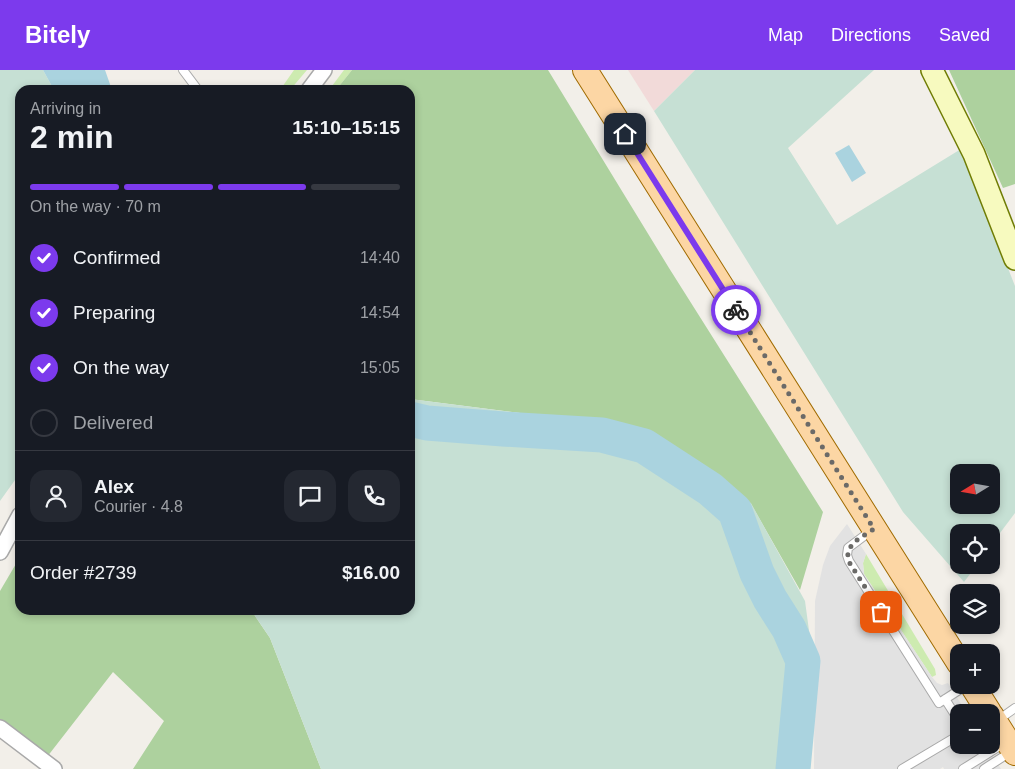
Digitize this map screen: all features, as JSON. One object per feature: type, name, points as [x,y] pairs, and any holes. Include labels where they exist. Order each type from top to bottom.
[{"type":"main road","points":[[585,70],[950,649]]},
{"type":"main road","points":[[978,694],[1002,732]]},
{"type":"street","points":[[313,85],[324,70]]},
{"type":"street","points":[[932,70],[974,154],[1015,260]]},
{"type":"street","points":[[0,552],[15,524]]},
{"type":"street","points":[[0,728],[54,769]]},
{"type":"lane","points":[[183,70],[194,85]]},
{"type":"lane","points":[[874,529],[848,548],[849,562],[939,703],[953,694]]},
{"type":"lane","points":[[945,699],[950,707]]},
{"type":"lane","points":[[984,769],[1015,708]]},
{"type":"lane","points":[[963,769],[1002,732]]},
{"type":"lane","points":[[902,769],[950,740]]},
{"type":"shaded area","points":[[628,70],[695,70],[654,111]]},
{"type":"shaded area","points":[[847,524],[866,554],[863,563],[864,574],[932,677],[937,683],[942,685],[948,683],[950,694],[955,694],[961,704],[950,704],[950,754],[992,754],[1001,769],[944,769],[943,767],[940,769],[814,769],[815,601],[823,565],[830,546]]},
{"type":"green space","points":[[0,70],[43,70],[51,85],[15,85],[15,480],[0,501]]},
{"type":"green space","points":[[294,70],[307,70],[294,85],[284,85]]},
{"type":"green space","points":[[344,70],[352,70],[340,85],[333,85]]},
{"type":"green space","points":[[352,70],[548,70],[669,268],[823,512],[800,590],[751,504],[726,488],[607,424],[415,400],[415,85],[340,85]]},
{"type":"green space","points":[[695,70],[874,70],[788,148],[837,225],[961,149],[1015,286],[1015,513],[1000,533],[1000,524],[950,524],[950,566],[903,512],[654,111]]},
{"type":"green space","points":[[949,70],[1015,70],[1015,184],[1003,188]]},
{"type":"green space","points":[[415,400],[607,424],[673,453],[751,503],[805,601],[813,660],[810,769],[321,769],[270,638],[254,615],[415,615]]},
{"type":"green space","points":[[866,554],[935,669],[936,675],[932,677],[864,574],[863,563]]},
{"type":"green space","points":[[15,566],[15,615],[254,615],[270,638],[321,769],[133,769],[164,721],[113,672],[47,757],[0,724],[0,591]]},
{"type":"green space","points":[[957,574],[970,574],[964,582]]},
{"type":"water","points":[[43,70],[105,70],[110,85],[51,85]]},
{"type":"water","points":[[849,145],[866,173],[852,182],[835,153]]},
{"type":"waterway","points":[[415,420],[427,423],[602,435],[644,446],[710,489],[735,511],[757,573],[770,599],[789,629],[803,661],[793,769]]},
{"type":"way so far","points":[[736,310],[874,529],[850,546],[847,555],[849,562],[881,612]]},
{"type":"route","points":[[625,134],[736,310]]}]
